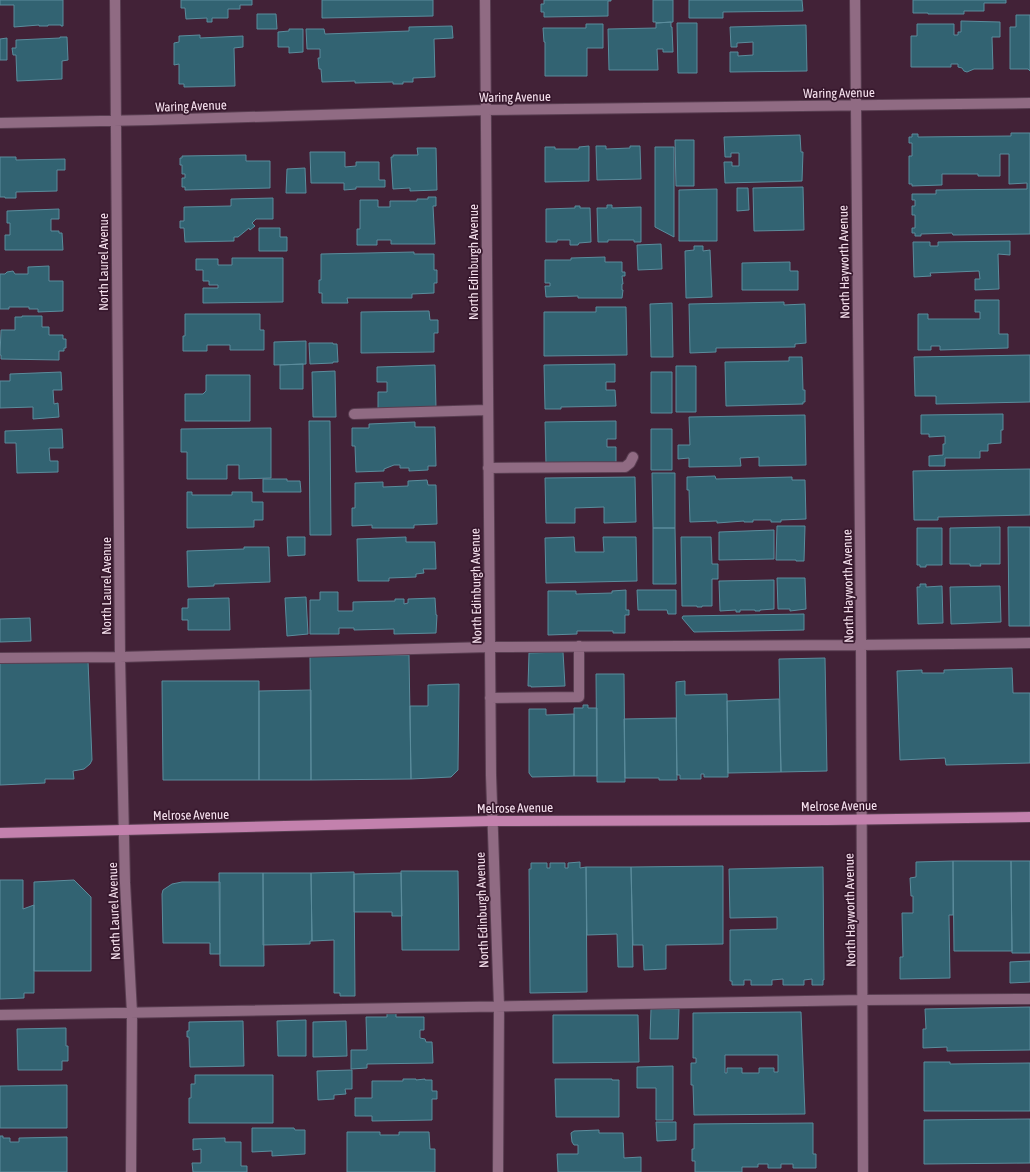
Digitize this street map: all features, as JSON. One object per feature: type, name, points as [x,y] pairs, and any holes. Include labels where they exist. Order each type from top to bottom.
[{"type":"main road","name":"Melrose Avenue","points":[[0,833],[491,820],[1030,817]]},
{"type":"street","name":"North Laurel Avenue","points":[[115,0],[120,657],[124,830],[132,1013],[131,1172]]},
{"type":"street","name":"North Edinburgh Avenue","points":[[485,0],[489,647],[491,820],[499,1006],[498,1172]]},
{"type":"street","name":"North Hayworth Avenue","points":[[855,0],[862,645],[864,1172]]},
{"type":"street","name":"Waring Avenue","points":[[0,123],[485,110],[1030,103]]},
{"type":"street","points":[[354,414],[487,410]]},
{"type":"street","points":[[488,468],[625,467],[630,463],[632,457]]},
{"type":"street","points":[[0,658],[120,657],[489,647],[1030,643]]},
{"type":"street","points":[[490,698],[579,697],[579,646]]},
{"type":"street","points":[[0,1015],[864,1000],[1030,999]]},
{"type":"building","points":[[0,0],[63,0],[63,26],[39,25],[14,27],[14,5],[0,5]]},
{"type":"building","points":[[181,0],[252,0],[252,5],[240,5],[240,9],[228,9],[228,18],[212,18],[212,22],[207,22],[207,18],[186,19],[185,8],[181,8]]},
{"type":"building","points":[[322,0],[433,0],[433,16],[322,18]]},
{"type":"building","points":[[544,0],[611,1],[608,1],[608,16],[544,17],[544,12],[541,12],[541,4],[544,4]]},
{"type":"building","points":[[653,0],[673,0],[673,22],[653,22]]},
{"type":"building","points":[[689,0],[802,0],[803,11],[723,12],[723,18],[689,18]]},
{"type":"building","points":[[913,0],[1006,0],[1006,3],[984,3],[984,11],[964,11],[964,14],[928,14],[913,13]]},
{"type":"building","points":[[257,14],[276,14],[277,29],[257,29]]},
{"type":"building","points":[[1016,15],[1030,15],[1030,71],[1028,69],[1010,69],[1010,27],[1016,27]]},
{"type":"building","points":[[961,21],[1000,22],[1000,37],[992,37],[993,69],[974,69],[967,72],[958,67],[958,64],[951,64],[951,67],[911,67],[911,36],[917,36],[917,24],[954,24],[954,35],[958,35],[958,32],[961,32]]},
{"type":"building","points":[[671,22],[673,52],[663,52],[663,49],[657,49],[658,70],[609,70],[608,29],[656,28],[656,23]]},
{"type":"building","points":[[677,23],[697,23],[697,73],[678,73]]},
{"type":"building","points":[[586,24],[603,24],[603,48],[587,48],[587,76],[545,76],[545,42],[543,28],[586,28]]},
{"type":"building","points":[[806,25],[807,71],[730,72],[730,52],[738,52],[738,56],[753,55],[753,42],[737,43],[737,47],[731,47],[730,27]]},
{"type":"building","points":[[452,26],[453,38],[434,39],[435,77],[413,78],[413,82],[403,82],[403,84],[393,84],[393,82],[355,83],[355,81],[322,82],[318,58],[320,58],[320,49],[307,49],[306,29],[324,29],[325,34],[409,31],[409,27]]},
{"type":"building","points":[[289,29],[303,29],[303,52],[289,53],[289,47],[278,47],[278,32],[289,31]]},
{"type":"building","points":[[200,35],[200,38],[243,36],[243,47],[234,48],[235,86],[184,87],[184,84],[179,84],[179,64],[174,65],[174,43],[179,42],[179,36]]},
{"type":"building","points":[[67,37],[68,60],[62,61],[62,79],[17,81],[16,55],[13,55],[12,48],[16,48],[16,40]]},
{"type":"building","points":[[7,38],[7,60],[0,60],[0,39]]},
{"type":"building","points":[[1011,133],[1030,133],[1030,234],[953,235],[952,233],[921,234],[921,236],[915,236],[915,233],[912,233],[912,228],[915,228],[915,215],[912,215],[912,206],[915,206],[915,200],[912,200],[912,194],[936,194],[936,190],[1027,189],[1027,183],[1009,184],[1009,154],[1000,154],[1000,176],[978,176],[978,174],[942,174],[942,185],[912,186],[912,184],[909,184],[909,156],[912,156],[912,143],[909,143],[909,137],[912,137],[912,134],[918,134],[918,137],[1011,136]]},
{"type":"building","points":[[800,135],[801,152],[803,152],[802,181],[725,183],[724,162],[732,162],[732,166],[739,166],[739,153],[731,153],[731,157],[725,157],[724,137]]},
{"type":"building","points":[[675,140],[694,140],[694,186],[676,186]]},
{"type":"building","points":[[589,146],[589,181],[545,182],[545,147],[555,147],[555,149],[579,149],[579,147]]},
{"type":"building","points":[[596,146],[606,146],[606,149],[640,146],[641,179],[597,180]]},
{"type":"building","points":[[655,147],[674,147],[674,237],[655,227]]},
{"type":"building","points":[[417,148],[436,148],[437,190],[410,191],[410,188],[393,189],[391,157],[393,157],[393,155],[418,155]]},
{"type":"building","points":[[310,152],[345,152],[345,167],[356,166],[356,162],[379,162],[379,180],[385,180],[385,187],[356,187],[356,189],[344,190],[344,183],[311,183]]},
{"type":"building","points":[[246,155],[246,161],[270,161],[270,188],[185,190],[185,187],[182,187],[182,178],[185,178],[185,174],[182,174],[182,165],[180,165],[180,158],[182,158],[182,156]]},
{"type":"building","points":[[0,157],[16,157],[16,160],[65,159],[65,170],[57,170],[57,191],[16,192],[16,198],[0,197]]},
{"type":"building","points":[[305,168],[306,193],[286,193],[287,169]]},
{"type":"building","points":[[803,187],[804,230],[754,231],[753,188]]},
{"type":"building","points":[[737,188],[748,188],[749,210],[737,211]]},
{"type":"building","points":[[717,189],[717,241],[679,241],[679,190]]},
{"type":"building","points":[[428,197],[436,197],[436,206],[433,206],[435,244],[391,244],[391,240],[377,240],[377,245],[357,245],[357,229],[360,229],[360,200],[378,200],[378,207],[390,207],[390,201],[417,201],[417,199],[428,199]]},
{"type":"building","points":[[273,198],[273,219],[256,219],[252,223],[255,226],[250,230],[249,228],[238,237],[234,237],[234,241],[185,242],[184,228],[180,228],[180,221],[184,221],[184,207],[231,206],[231,199]]},
{"type":"building","points":[[607,205],[612,205],[612,208],[641,207],[641,242],[634,242],[634,240],[608,240],[608,242],[598,242],[597,208],[607,208]]},
{"type":"building","points":[[575,206],[580,206],[580,208],[590,208],[591,242],[570,245],[570,240],[546,242],[546,209],[575,208]]},
{"type":"building","points":[[59,209],[59,219],[51,219],[51,231],[59,231],[59,233],[62,233],[63,250],[5,250],[5,235],[10,235],[10,223],[7,223],[7,211]]},
{"type":"building","points":[[259,228],[280,228],[280,237],[287,237],[287,251],[259,251]]},
{"type":"building","points":[[1010,241],[1010,255],[998,254],[999,289],[975,290],[975,279],[980,279],[979,271],[930,273],[931,276],[914,277],[913,242],[930,242],[930,246],[938,246],[938,242]]},
{"type":"building","points":[[661,244],[662,269],[638,270],[637,245]]},
{"type":"building","points":[[694,246],[703,246],[703,251],[710,250],[712,297],[686,298],[685,251],[694,250]]},
{"type":"building","points":[[414,252],[414,254],[434,254],[434,270],[437,270],[437,283],[434,283],[434,293],[412,294],[412,298],[347,298],[348,303],[322,303],[322,293],[319,293],[319,280],[321,280],[321,254]]},
{"type":"building","points":[[605,257],[605,262],[622,262],[622,272],[625,272],[625,276],[622,276],[622,298],[578,298],[578,296],[546,297],[545,286],[550,286],[550,283],[545,283],[545,260],[571,260],[571,258]]},
{"type":"building","points":[[232,258],[283,258],[283,302],[203,303],[203,288],[218,288],[218,285],[209,285],[209,281],[203,281],[203,270],[196,270],[196,259],[218,259],[218,265],[232,265]]},
{"type":"building","points":[[790,262],[790,271],[798,271],[798,290],[742,290],[742,263]]},
{"type":"building","points":[[49,266],[49,281],[63,281],[63,311],[38,312],[38,309],[29,309],[29,307],[9,307],[9,309],[0,309],[0,274],[13,271],[15,274],[28,274],[28,267]]},
{"type":"building","points":[[975,300],[999,300],[999,334],[1008,334],[1008,348],[940,350],[940,346],[931,346],[931,350],[918,350],[918,314],[928,314],[928,319],[980,319],[980,312],[975,312]]},
{"type":"building","points":[[784,302],[784,305],[805,304],[806,343],[795,344],[795,347],[716,348],[716,352],[690,353],[689,304]]},
{"type":"building","points":[[672,303],[673,357],[651,357],[650,304]]},
{"type":"building","points":[[596,307],[626,307],[627,355],[544,356],[544,312],[596,312]]},
{"type":"building","points":[[429,311],[430,320],[438,320],[438,333],[434,333],[434,352],[361,353],[361,312]]},
{"type":"building","points":[[185,314],[260,314],[260,330],[264,330],[264,350],[230,350],[230,345],[207,345],[207,351],[183,351]]},
{"type":"building","points":[[42,316],[42,327],[49,327],[49,335],[63,335],[63,339],[66,339],[66,348],[64,348],[64,351],[59,351],[59,360],[1,359],[1,330],[15,330],[15,317]]},
{"type":"building","points":[[306,341],[306,364],[274,365],[274,342]]},
{"type":"building","points":[[309,343],[337,344],[338,362],[310,364]]},
{"type":"building","points":[[1030,355],[1030,402],[936,404],[936,396],[915,396],[914,357]]},
{"type":"building","points":[[789,357],[802,357],[803,390],[805,390],[805,402],[803,402],[803,404],[726,406],[725,362],[789,361]]},
{"type":"building","points":[[303,364],[303,389],[280,389],[280,365]]},
{"type":"building","points":[[615,364],[615,382],[606,382],[606,390],[615,390],[616,406],[561,407],[561,409],[545,409],[544,365]]},
{"type":"building","points":[[435,365],[436,408],[378,409],[378,392],[387,392],[387,382],[377,382],[377,367]]},
{"type":"building","points":[[676,366],[696,366],[696,412],[676,412]]},
{"type":"building","points":[[335,371],[336,417],[313,417],[312,372]]},
{"type":"building","points":[[61,372],[62,390],[53,390],[54,404],[58,403],[59,417],[33,419],[33,407],[0,408],[0,381],[10,381],[10,374]]},
{"type":"building","points":[[651,372],[672,372],[672,413],[651,413]]},
{"type":"building","points":[[206,375],[250,375],[250,421],[185,421],[185,394],[203,394],[206,391]]},
{"type":"building","points":[[1003,414],[1001,443],[988,444],[988,451],[980,451],[980,458],[945,458],[945,466],[929,466],[929,456],[943,455],[945,436],[929,437],[929,434],[921,434],[921,415]]},
{"type":"building","points":[[805,415],[806,465],[759,466],[759,457],[740,458],[741,466],[689,467],[689,458],[678,459],[678,445],[690,445],[689,417]]},
{"type":"building","points":[[309,421],[330,421],[331,535],[310,535]]},
{"type":"building","points":[[616,421],[616,439],[607,439],[607,447],[616,447],[616,464],[546,465],[545,422]]},
{"type":"building","points":[[415,422],[415,427],[435,427],[436,466],[428,466],[428,470],[409,471],[409,468],[400,468],[400,465],[394,465],[384,469],[384,471],[356,472],[355,446],[352,446],[352,428],[369,428],[369,424]]},
{"type":"building","points":[[271,428],[271,478],[239,479],[239,465],[227,465],[227,479],[187,479],[187,452],[181,452],[181,429]]},
{"type":"building","points":[[62,429],[63,448],[49,448],[50,461],[58,461],[58,472],[17,473],[16,443],[5,443],[5,431]]},
{"type":"building","points":[[651,429],[672,429],[672,470],[651,470]]},
{"type":"building","points":[[1030,469],[1030,515],[938,517],[938,520],[914,520],[913,471]]},
{"type":"building","points":[[652,473],[675,473],[675,528],[653,528]]},
{"type":"building","points":[[715,476],[716,479],[792,477],[792,480],[805,480],[806,519],[781,520],[781,522],[771,522],[771,520],[753,520],[753,522],[690,522],[687,477]]},
{"type":"building","points":[[635,477],[636,522],[604,523],[604,507],[575,508],[575,523],[546,523],[545,478]]},
{"type":"building","points":[[263,479],[287,479],[287,481],[300,481],[301,492],[263,492]]},
{"type":"building","points":[[427,480],[428,485],[436,485],[437,524],[414,525],[414,528],[372,528],[372,525],[352,526],[352,508],[355,508],[355,483],[383,482],[383,487],[408,486],[408,481]]},
{"type":"building","points":[[187,492],[192,492],[192,495],[232,495],[232,492],[252,492],[252,502],[263,502],[263,520],[254,520],[254,527],[187,528]]},
{"type":"building","points":[[777,526],[805,526],[804,561],[776,560]]},
{"type":"building","points":[[1000,527],[1000,564],[980,564],[981,566],[970,566],[970,564],[950,564],[950,528]]},
{"type":"building","points":[[1008,527],[1030,527],[1030,626],[1009,626]]},
{"type":"building","points":[[653,528],[675,528],[676,584],[653,584]]},
{"type":"building","points":[[917,528],[942,528],[942,565],[926,565],[926,567],[920,567],[920,565],[917,565]]},
{"type":"building","points":[[774,530],[774,559],[719,560],[719,532]]},
{"type":"building","points":[[287,537],[305,537],[305,555],[288,556]]},
{"type":"building","points":[[406,537],[406,542],[435,542],[436,569],[423,569],[424,573],[416,574],[416,577],[389,578],[389,581],[358,581],[357,539]]},
{"type":"building","points":[[574,537],[575,552],[604,552],[603,537],[636,537],[637,581],[546,583],[545,538]]},
{"type":"building","points":[[681,537],[711,537],[712,564],[718,564],[718,579],[712,579],[712,606],[682,606]]},
{"type":"building","points":[[244,547],[269,547],[270,582],[214,584],[214,586],[188,587],[187,551],[244,549]]},
{"type":"building","points":[[777,578],[805,578],[806,609],[790,611],[790,609],[778,609]]},
{"type":"building","points":[[774,580],[774,609],[760,611],[740,610],[740,612],[736,612],[736,610],[720,611],[719,581]]},
{"type":"building","points":[[920,584],[926,584],[926,587],[942,586],[943,623],[918,624],[917,587],[920,587]]},
{"type":"building","points":[[1000,586],[1001,622],[951,624],[950,587]]},
{"type":"building","points":[[626,590],[626,610],[629,610],[629,615],[625,615],[625,633],[613,633],[613,631],[577,631],[577,634],[548,635],[548,591],[576,591],[576,594],[612,593],[612,591]]},
{"type":"building","points":[[637,590],[676,590],[676,614],[668,614],[667,610],[638,610]]},
{"type":"building","points":[[320,592],[338,592],[338,611],[353,611],[353,602],[395,601],[395,599],[404,599],[404,604],[408,603],[408,599],[435,598],[437,615],[436,633],[394,634],[394,629],[354,630],[354,628],[339,628],[339,634],[310,634],[310,600],[320,600]]},
{"type":"building","points":[[306,597],[308,634],[287,636],[285,598]]},
{"type":"building","points":[[229,598],[230,630],[188,630],[188,620],[182,620],[182,608],[188,608],[188,599]]},
{"type":"building","points":[[804,614],[804,630],[694,632],[682,618],[683,616]]},
{"type":"building","points":[[30,618],[31,641],[0,642],[0,619]]},
{"type":"building","points":[[563,652],[565,686],[528,686],[529,653]]},
{"type":"building","points":[[409,655],[411,779],[311,780],[310,656]]},
{"type":"building","points":[[825,658],[827,771],[781,772],[779,659]]},
{"type":"building","points":[[88,661],[92,760],[90,764],[84,769],[73,771],[74,779],[45,779],[45,783],[0,785],[0,663]]},
{"type":"building","points":[[1012,668],[1013,693],[1030,693],[1030,763],[946,765],[945,758],[900,760],[897,671],[922,670],[922,673],[944,673],[944,670]]},
{"type":"building","points":[[596,674],[624,674],[625,782],[597,782]]},
{"type":"building","points":[[162,681],[259,681],[259,780],[163,780]]},
{"type":"building","points":[[685,681],[685,695],[727,694],[728,777],[704,777],[704,774],[701,774],[701,779],[680,779],[680,775],[677,775],[676,682]]},
{"type":"building","points":[[459,684],[458,770],[451,777],[411,779],[410,706],[428,706],[428,685]]},
{"type":"building","points":[[311,690],[311,780],[259,780],[259,691]]},
{"type":"building","points":[[779,699],[781,772],[728,773],[727,701]]},
{"type":"building","points":[[583,705],[588,705],[588,708],[597,708],[597,776],[574,776],[574,708],[583,708]]},
{"type":"building","points":[[529,709],[546,709],[546,715],[574,714],[574,776],[532,777],[529,773]]},
{"type":"building","points":[[676,718],[677,780],[659,780],[659,778],[625,778],[624,719]]},
{"type":"building","points":[[953,861],[953,915],[949,915],[950,978],[900,979],[900,957],[903,957],[902,913],[913,913],[913,896],[911,896],[910,878],[916,877],[916,862]]},
{"type":"building","points":[[953,861],[1011,861],[1012,951],[954,951]]},
{"type":"building","points":[[1011,861],[1030,861],[1030,953],[1012,953]]},
{"type":"building","points":[[580,862],[580,868],[586,867],[587,992],[530,993],[529,869],[531,869],[531,863],[547,863],[547,868],[550,868],[550,863],[565,863],[565,868],[568,868],[568,863]]},
{"type":"building","points":[[723,866],[723,944],[666,945],[666,969],[644,970],[643,945],[633,945],[631,867]]},
{"type":"building","points":[[586,867],[631,867],[633,967],[618,967],[617,934],[587,935]]},
{"type":"building","points":[[823,867],[823,985],[812,985],[812,979],[804,980],[804,985],[783,985],[783,979],[772,980],[772,985],[751,985],[751,980],[744,980],[744,985],[732,985],[732,981],[730,981],[730,930],[777,929],[777,917],[730,918],[729,869]]},
{"type":"building","points":[[401,871],[458,871],[459,950],[402,950]]},
{"type":"building","points":[[354,872],[355,996],[340,996],[340,993],[334,993],[334,940],[312,941],[311,873]]},
{"type":"building","points":[[219,873],[263,873],[264,966],[220,966]]},
{"type":"building","points":[[263,873],[311,873],[312,941],[310,941],[310,944],[263,945]]},
{"type":"building","points":[[401,873],[402,916],[392,916],[392,912],[354,912],[354,874]]},
{"type":"building","points":[[0,880],[23,880],[23,909],[34,905],[34,993],[24,993],[24,998],[0,999]]},
{"type":"building","points":[[74,880],[91,897],[91,971],[34,971],[34,882]]},
{"type":"building","points":[[182,882],[220,882],[220,954],[210,954],[210,943],[163,943],[163,890],[172,884]]},
{"type":"building","points":[[1030,961],[1030,982],[1010,983],[1010,962]]},
{"type":"building","points":[[1030,1007],[1030,1050],[947,1051],[947,1047],[923,1048],[923,1029],[926,1029],[925,1009]]},
{"type":"building","points":[[651,1009],[679,1009],[678,1039],[650,1039]]},
{"type":"building","points":[[801,1012],[805,1114],[694,1115],[693,1085],[691,1085],[691,1063],[696,1063],[696,1058],[693,1058],[693,1013]],"holes":[[[725,1055],[778,1055],[778,1072],[774,1072],[774,1068],[759,1068],[759,1073],[742,1073],[742,1068],[727,1068],[727,1073],[725,1073]]]},
{"type":"building","points":[[387,1013],[396,1013],[396,1017],[424,1017],[424,1030],[420,1030],[420,1038],[425,1039],[426,1042],[432,1042],[433,1063],[367,1064],[367,1068],[351,1069],[351,1050],[367,1050],[366,1017],[387,1017]]},
{"type":"building","points":[[553,1015],[638,1015],[639,1062],[553,1063]]},
{"type":"building","points":[[306,1020],[306,1056],[278,1056],[277,1021]]},
{"type":"building","points":[[243,1021],[244,1066],[190,1067],[189,1037],[187,1037],[189,1022]]},
{"type":"building","points":[[346,1021],[347,1056],[313,1057],[313,1022]]},
{"type":"building","points":[[66,1028],[68,1061],[62,1061],[62,1070],[18,1070],[17,1029]]},
{"type":"building","points":[[924,1062],[950,1062],[950,1064],[1030,1063],[1030,1111],[924,1111]]},
{"type":"building","points":[[673,1066],[673,1120],[656,1120],[656,1088],[637,1088],[637,1067]]},
{"type":"building","points":[[352,1070],[352,1089],[345,1089],[346,1094],[334,1095],[334,1099],[318,1100],[317,1071]]},
{"type":"building","points":[[195,1075],[273,1075],[273,1123],[189,1123],[189,1098],[191,1098],[191,1084],[195,1084]]},
{"type":"building","points":[[403,1079],[432,1080],[432,1091],[437,1091],[437,1099],[432,1099],[432,1120],[372,1121],[372,1116],[355,1116],[355,1098],[372,1098],[372,1081],[403,1081]]},
{"type":"building","points":[[555,1079],[619,1080],[619,1117],[556,1117]]},
{"type":"building","points":[[67,1085],[67,1128],[0,1128],[0,1086]]},
{"type":"building","points":[[1030,1119],[1030,1163],[924,1164],[924,1120]]},
{"type":"building","points":[[656,1122],[676,1122],[676,1140],[657,1141]]},
{"type":"building","points":[[813,1123],[813,1154],[816,1154],[816,1168],[793,1168],[793,1164],[781,1164],[781,1168],[768,1168],[768,1164],[758,1164],[758,1167],[742,1167],[742,1172],[695,1172],[695,1161],[692,1161],[692,1149],[694,1149],[694,1124]]},
{"type":"building","points":[[252,1128],[294,1128],[295,1130],[305,1130],[305,1154],[272,1156],[272,1151],[252,1152]]},
{"type":"building","points":[[599,1130],[599,1133],[623,1133],[624,1158],[641,1157],[641,1172],[558,1172],[557,1154],[578,1154],[578,1145],[574,1145],[572,1142],[571,1133],[574,1131]]},
{"type":"building","points":[[347,1132],[380,1132],[380,1135],[399,1135],[399,1132],[429,1132],[430,1149],[435,1149],[435,1172],[347,1172]]},
{"type":"building","points":[[0,1136],[3,1136],[3,1138],[10,1138],[10,1142],[19,1142],[19,1138],[67,1137],[67,1172],[0,1172]]},
{"type":"building","points":[[225,1138],[225,1142],[241,1142],[241,1166],[247,1166],[247,1172],[193,1172],[192,1163],[201,1163],[201,1149],[193,1150],[193,1139]]}]
